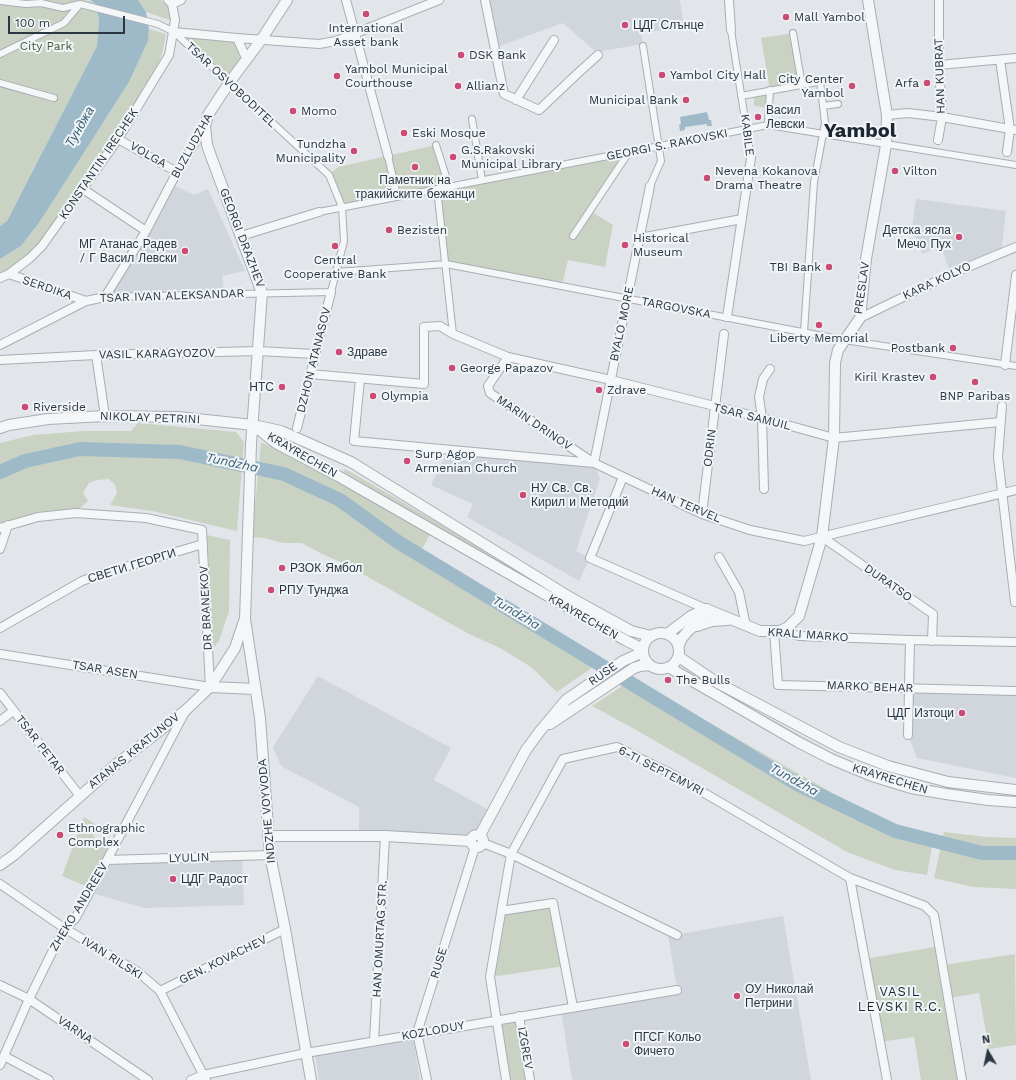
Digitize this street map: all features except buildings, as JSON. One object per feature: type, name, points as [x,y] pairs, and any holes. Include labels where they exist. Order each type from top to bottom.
[{"type":"street","points":[[171,1],[180,0]]},
{"type":"street","name":"BUZLUDZHA","points":[[105,297],[146,231],[177,172],[205,126],[208,115],[228,83],[261,40],[286,0]]},
{"type":"street","points":[[346,0],[356,33],[397,196]]},
{"type":"street","points":[[174,32],[319,44],[336,41],[438,0]]},
{"type":"street","points":[[485,0],[504,94],[516,100],[539,110],[598,55]]},
{"type":"street","name":"KABILE","points":[[727,318],[751,158],[741,96],[729,0]]},
{"type":"street","name":"PRESLAV","points":[[777,631],[788,627],[799,616],[822,537],[834,438],[835,363],[838,350],[860,318],[866,259],[886,145],[887,115],[868,0]]},
{"type":"street","name":"HAN KUBRAT","points":[[937,152],[942,117],[939,65],[938,0]]},
{"type":"street","points":[[0,1],[26,4],[41,3],[63,8],[80,4]]},
{"type":"street","name":"KONSTANTIN IRECHEK","points":[[0,278],[9,274],[30,258],[42,246],[118,139],[170,55],[175,20],[171,1]]},
{"type":"street","points":[[0,54],[64,23],[80,4]]},
{"type":"street","name":"TSAR OSVOBODITEL","points":[[80,4],[158,24],[174,32],[329,175],[342,207],[344,241],[331,292]]},
{"type":"street","points":[[793,33],[802,85]]},
{"type":"street","points":[[237,38],[247,60]]},
{"type":"street","points":[[516,100],[554,40]]},
{"type":"street","points":[[643,46],[661,161],[650,186]]},
{"type":"street","points":[[939,65],[1016,58]]},
{"type":"street","points":[[1000,60],[1013,129],[1004,164]]},
{"type":"street","points":[[741,96],[834,79]]},
{"type":"street","points":[[804,332],[814,182],[825,123],[820,81]]},
{"type":"street","points":[[0,82],[54,98]]},
{"type":"street","points":[[768,125],[770,90]]},
{"type":"street","points":[[824,106],[838,104]]},
{"type":"street","points":[[887,115],[908,113],[1013,129]]},
{"type":"street","points":[[472,119],[482,180]]},
{"type":"street","name":"GEORGI S. RAKOVSKI","points":[[319,212],[768,125],[1016,166]]},
{"type":"street","name":"GEORGI DRAZHEV","points":[[205,126],[207,145],[262,293],[250,445]]},
{"type":"street","name":"VOLGA","points":[[118,139],[177,172]]},
{"type":"street","points":[[436,145],[449,186]]},
{"type":"street","points":[[573,236],[629,152]]},
{"type":"street","name":"BYALO MORE","points":[[594,463],[650,186]]},
{"type":"street","points":[[83,188],[146,231]]},
{"type":"street","points":[[437,189],[453,334]]},
{"type":"street","points":[[241,236],[319,212]]},
{"type":"street","points":[[640,238],[742,219]]},
{"type":"street","name":"KARA KOLYO","points":[[860,318],[951,274],[1016,247]]},
{"type":"street","name":"TARGOVSKA","points":[[336,272],[446,264],[844,340],[1016,366]]},
{"type":"street","name":"SERDIKA","points":[[9,274],[86,301]]},
{"type":"street","points":[[1005,365],[1013,321],[1016,275]]},
{"type":"street","name":"TSAR IVAN ALEKSANDAR","points":[[0,345],[86,301],[105,297],[331,292]]},
{"type":"street","name":"DZHON ATANASOV","points":[[297,428],[331,292]]},
{"type":"street","name":"TSAR SAMUIL","points":[[360,379],[424,384],[424,326],[440,326],[453,334],[508,357],[611,380],[762,418],[834,438],[1000,422]]},
{"type":"street","name":"ODRIN","points":[[702,514],[724,334]]},
{"type":"street","name":"VASIL KARAGYOZOV","points":[[0,360],[96,355],[234,352],[315,354]]},
{"type":"street","points":[[96,355],[105,416]]},
{"type":"street","name":"MARIN DRINOV","points":[[508,357],[488,386],[490,393],[594,463]]},
{"type":"street","points":[[764,489],[762,418],[759,397],[763,379],[770,369]]},
{"type":"street","points":[[310,374],[360,379]]},
{"type":"street","name":"HAN TERVEL","points":[[360,379],[354,441],[594,463],[702,514],[750,530],[804,541],[1016,490]]},
{"type":"street","points":[[1002,406],[998,457],[1015,587],[1015,602]]},
{"type":"street","name":"NIKOLAY PETRINI","points":[[0,428],[9,425],[48,419],[105,416],[178,417],[252,425]]},
{"type":"street","name":"KRAYRECHEN","points":[[252,425],[281,430],[351,462],[571,598],[632,631],[651,636]]},
{"type":"street","name":"KRAYRECHEN","points":[[252,425],[276,442],[643,651]]},
{"type":"street","name":"INDZHE VOYVODA","points":[[250,445],[245,619],[260,718],[270,855],[285,929],[311,1080]]},
{"type":"street","name":"KRALI MARKO","points":[[623,477],[590,558],[731,620],[760,631],[777,631],[799,636],[1016,642]]},
{"type":"street","name":"DR BRANEKOV","points":[[4,527],[38,517],[76,513],[146,518],[202,530],[210,687]]},
{"type":"street","points":[[0,550],[4,527]]},
{"type":"street","name":"DURATSO","points":[[822,537],[933,614],[932,640]]},
{"type":"street","name":"СВЕТИ ГЕОРГИ","points":[[0,628],[82,582],[101,574],[203,544]]},
{"type":"street","points":[[719,557],[739,592],[746,626]]},
{"type":"street","points":[[667,634],[691,616],[706,609]]},
{"type":"street","points":[[679,645],[688,631],[704,617],[706,609]]},
{"type":"street","name":"ATANAS KRATUNOV","points":[[0,865],[14,855],[113,767],[186,710],[210,687],[235,648],[245,619]]},
{"type":"street","points":[[688,631],[696,626],[712,621],[731,620]]},
{"type":"street","name":"MARKO BEHAR","points":[[777,631],[778,685],[1016,691]]},
{"type":"street","points":[[658,633],[667,634],[676,639],[679,645],[679,657],[677,662],[670,668],[662,670],[657,669],[650,665],[644,657],[643,651],[645,643],[651,636],[658,633]]},
{"type":"street","points":[[619,637],[624,649],[623,660]]},
{"type":"street","points":[[908,735],[910,640]]},
{"type":"street","name":"RUSE","points":[[427,1080],[417,1033],[477,842],[526,750],[566,700],[623,660],[643,651]]},
{"type":"street","name":"TSAR ASEN","points":[[0,654],[210,687]]},
{"type":"street","name":"KRAYRECHEN","points":[[679,657],[716,682],[839,747],[888,766],[948,782],[1016,790]]},
{"type":"street","name":"RUSE","points":[[540,731],[634,668],[650,665]]},
{"type":"street","name":"KRAYRECHEN","points":[[670,668],[798,742],[843,764],[872,776],[911,788],[988,800],[1016,802]]},
{"type":"street","points":[[210,687],[255,689]]},
{"type":"street","name":"TSAR PETAR","points":[[0,693],[80,796]]},
{"type":"street","name":"ZHEKO ANDREEV","points":[[0,1065],[29,999],[64,928],[75,919],[108,860],[186,710]]},
{"type":"street","points":[[0,721],[13,711]]},
{"type":"street","name":"6-TI SEPTEMVRI","points":[[496,1020],[490,977],[511,854],[563,759],[617,747],[670,773],[850,878],[925,906],[934,915],[962,1080]]},
{"type":"street","points":[[268,836],[385,836],[477,842],[511,854],[677,935]]},
{"type":"street","name":"HAN OMURTAG STR.","points":[[374,1041],[385,836]]},
{"type":"street","name":"LYULIN","points":[[108,860],[270,855]]},
{"type":"street","points":[[850,878],[887,1080]]},
{"type":"street","name":"IVAN RILSKI","points":[[0,884],[64,928],[138,972],[160,991],[205,1077]]},
{"type":"street","points":[[501,912],[553,903],[573,1007]]},
{"type":"street","name":"GEN. KOVACHEV","points":[[160,991],[285,929]]},
{"type":"street","name":"VARNA","points":[[0,985],[29,999],[148,1080]]},
{"type":"street","name":"KOZLODUY","points":[[191,1080],[306,1053],[677,990]]},
{"type":"street","name":"IZGREV","points":[[519,1016],[530,1080]]},
{"type":"street","name":"IZGREV","points":[[496,1020],[506,1080]]},
{"type":"street","points":[[4,1056],[49,1080]]},
{"type":"shaded area","name":"ЦДГ Слънце","points":[[488,0],[680,0],[684,27],[641,33],[643,44],[596,52],[563,23],[497,47]]},
{"type":"shaded area","name":"МГ Атанас Радев / Г Васил Левски","points":[[171,184],[194,195],[208,189],[245,271],[222,276],[225,294],[105,297]]},
{"type":"shaded area","name":"Детска ясла Мечо Пух","points":[[916,199],[1006,211],[1001,253],[951,274],[941,247],[922,254],[912,228]]},
{"type":"shaded area","name":"НУ Св. Св. Кирил и Методий","points":[[448,451],[594,463],[600,479],[576,551],[590,558],[579,581],[467,517],[473,504],[431,485]]},
{"type":"shaded area","points":[[318,676],[451,748],[434,780],[492,812],[477,840],[359,836],[359,807],[281,766],[273,747]]},
{"type":"shaded area","name":"ЦДГ Изтоци","points":[[910,689],[1016,691],[1016,778],[917,758],[908,735]]},
{"type":"shaded area","name":"ЦДГ Радост","points":[[242,860],[244,905],[144,908],[95,894],[111,864]]},
{"type":"shaded area","name":"ОУ Николай Петрини","points":[[783,916],[811,1080],[572,1080],[561,1009],[677,989],[668,936]]},
{"type":"shaded area","points":[[413,1038],[420,1080],[319,1080],[315,1055]]},
{"type":"green space","name":"City Park","points":[[0,0],[85,0],[95,2],[99,19],[97,46],[7,221],[0,226]]},
{"type":"green space","points":[[138,0],[161,0],[168,6],[170,20],[146,12]]},
{"type":"green space","points":[[149,29],[166,34],[162,54],[154,74],[116,136],[40,244],[12,269],[0,274],[0,259],[21,246],[39,223],[129,82],[148,41]]},
{"type":"green space","points":[[174,32],[237,38],[247,60],[229,83]]},
{"type":"green space","points":[[793,33],[802,85],[770,90],[761,38]]},
{"type":"green space","points":[[770,90],[769,108],[754,106],[754,93]]},
{"type":"green space","points":[[436,145],[449,186],[629,152],[590,211],[613,225],[605,267],[568,260],[562,286],[446,264],[437,189],[342,207],[329,175],[338,167]]},
{"type":"green space","points":[[138,423],[236,432],[244,442],[237,531],[152,511],[110,505],[117,493],[115,485],[109,479],[97,480],[89,483],[83,493],[88,501],[80,508],[36,513],[0,523],[0,443],[33,435],[83,431],[131,431]]},
{"type":"green space","points":[[261,442],[350,485],[432,531],[421,551],[603,660],[557,692],[531,667],[500,648],[467,633],[345,564],[302,543],[283,543],[264,538],[252,537]]},
{"type":"green space","points":[[343,469],[349,471],[571,600],[559,597],[344,472]]},
{"type":"green space","points":[[207,535],[230,540],[229,611],[219,641],[213,649]]},
{"type":"green space","points":[[633,679],[850,803],[896,824],[934,835],[927,875],[895,870],[847,852],[592,706]]},
{"type":"green space","points":[[729,696],[841,757],[903,780],[940,789],[940,792],[869,770],[811,746],[728,698]]},
{"type":"green space","points":[[84,817],[95,824],[93,836],[108,850],[88,887],[62,876]]},
{"type":"green space","points":[[944,832],[986,837],[1016,838],[1016,889],[973,887],[934,878]]},
{"type":"green space","points":[[553,903],[565,966],[490,977],[501,911]]},
{"type":"green space","points":[[940,946],[943,965],[1015,954],[1016,1045],[989,1049],[979,993],[948,998],[962,1080],[921,1080],[914,1037],[880,1042],[865,959]]},
{"type":"green space","points":[[519,1016],[530,1080],[506,1080],[496,1020]]},
{"type":"water","name":"Тунджа","points":[[90,0],[138,0],[146,12],[149,29],[148,41],[129,82],[39,223],[21,246],[0,259],[0,226],[7,221],[97,46],[99,19],[95,3]]},
{"type":"water","points":[[707,112],[712,126],[707,126],[707,124],[685,127],[685,130],[680,131],[680,117]]},
{"type":"waterway","name":"Tundzha","points":[[0,472],[25,461],[80,449],[180,452],[284,474],[340,500],[398,542],[797,784],[895,831],[982,853],[1016,853]]},
{"type":"place","name":"International Asset bank","points":[[366,14]]},
{"type":"place","name":"Mall Yambol","points":[[786,17]]},
{"type":"place","name":"ЦДГ Слънце","points":[[625,25]]},
{"type":"place","name":"DSK Bank","points":[[461,55]]},
{"type":"place","name":"Yambol City Hall","points":[[662,75]]},
{"type":"place","name":"Yambol Municipal Courthouse","points":[[337,76]]},
{"type":"place","name":"Arfa","points":[[927,83]]},
{"type":"place","name":"Allianz","points":[[458,86]]},
{"type":"place","name":"City Center Yambol","points":[[852,86]]},
{"type":"place","name":"Municipal Bank","points":[[686,100]]},
{"type":"place","name":"Momo","points":[[293,111]]},
{"type":"place","name":"Васил Левски","points":[[758,117]]},
{"type":"place","name":"Eski Mosque","points":[[404,133]]},
{"type":"place","name":"Tundzha Municipality","points":[[354,151]]},
{"type":"place","name":"G.S.Rakovski Municipal Library","points":[[453,157]]},
{"type":"place","name":"Паметник на тракийските бежанци","points":[[415,167]]},
{"type":"place","name":"Vilton","points":[[895,171]]},
{"type":"place","name":"Nevena Kokanova Drama Theatre","points":[[707,178]]},
{"type":"place","name":"Bezisten","points":[[389,230]]},
{"type":"place","name":"Детска ясла Мечо Пух","points":[[959,237]]},
{"type":"place","name":"Historical Museum","points":[[625,245]]},
{"type":"place","name":"Central Cooperative Bank","points":[[335,246]]},
{"type":"place","name":"МГ Атанас Радев / Г Васил Левски","points":[[185,251]]},
{"type":"place","name":"TBI Bank","points":[[829,267]]},
{"type":"place","name":"Liberty Memorial","points":[[819,325]]},
{"type":"place","name":"Postbank","points":[[953,348]]},
{"type":"place","name":"Здраве","points":[[339,352]]},
{"type":"place","name":"George Papazov","points":[[452,368]]},
{"type":"place","name":"Kiril Krastev","points":[[933,377]]},
{"type":"place","name":"BNP Paribas","points":[[975,382]]},
{"type":"place","name":"НТС","points":[[282,387]]},
{"type":"place","name":"Zdrave","points":[[599,390]]},
{"type":"place","name":"Olympia","points":[[373,396]]},
{"type":"place","name":"Riverside","points":[[25,407]]},
{"type":"place","name":"Surp Agop Armenian Church","points":[[407,461]]},
{"type":"place","name":"НУ Св. Св. Кирил и Методий","points":[[523,495]]},
{"type":"place","name":"РЗОК Ямбол","points":[[282,568]]},
{"type":"place","name":"РПУ Тунджа","points":[[271,590]]},
{"type":"place","name":"The Bulls","points":[[668,680]]},
{"type":"place","name":"ЦДГ Изтоци","points":[[962,713]]},
{"type":"place","name":"Ethnographic Complex","points":[[60,835]]},
{"type":"place","name":"ЦДГ Радост","points":[[173,879]]},
{"type":"place","name":"ОУ Николай Петрини","points":[[737,996]]},
{"type":"place","name":"ПГСГ Кольо Фичето","points":[[626,1044]]},
{"type":"district","name":"Yambol","points":[[860,131]]},
{"type":"district","name":"VASIL LEVSKI R.C.","points":[[900,1000]]}]
